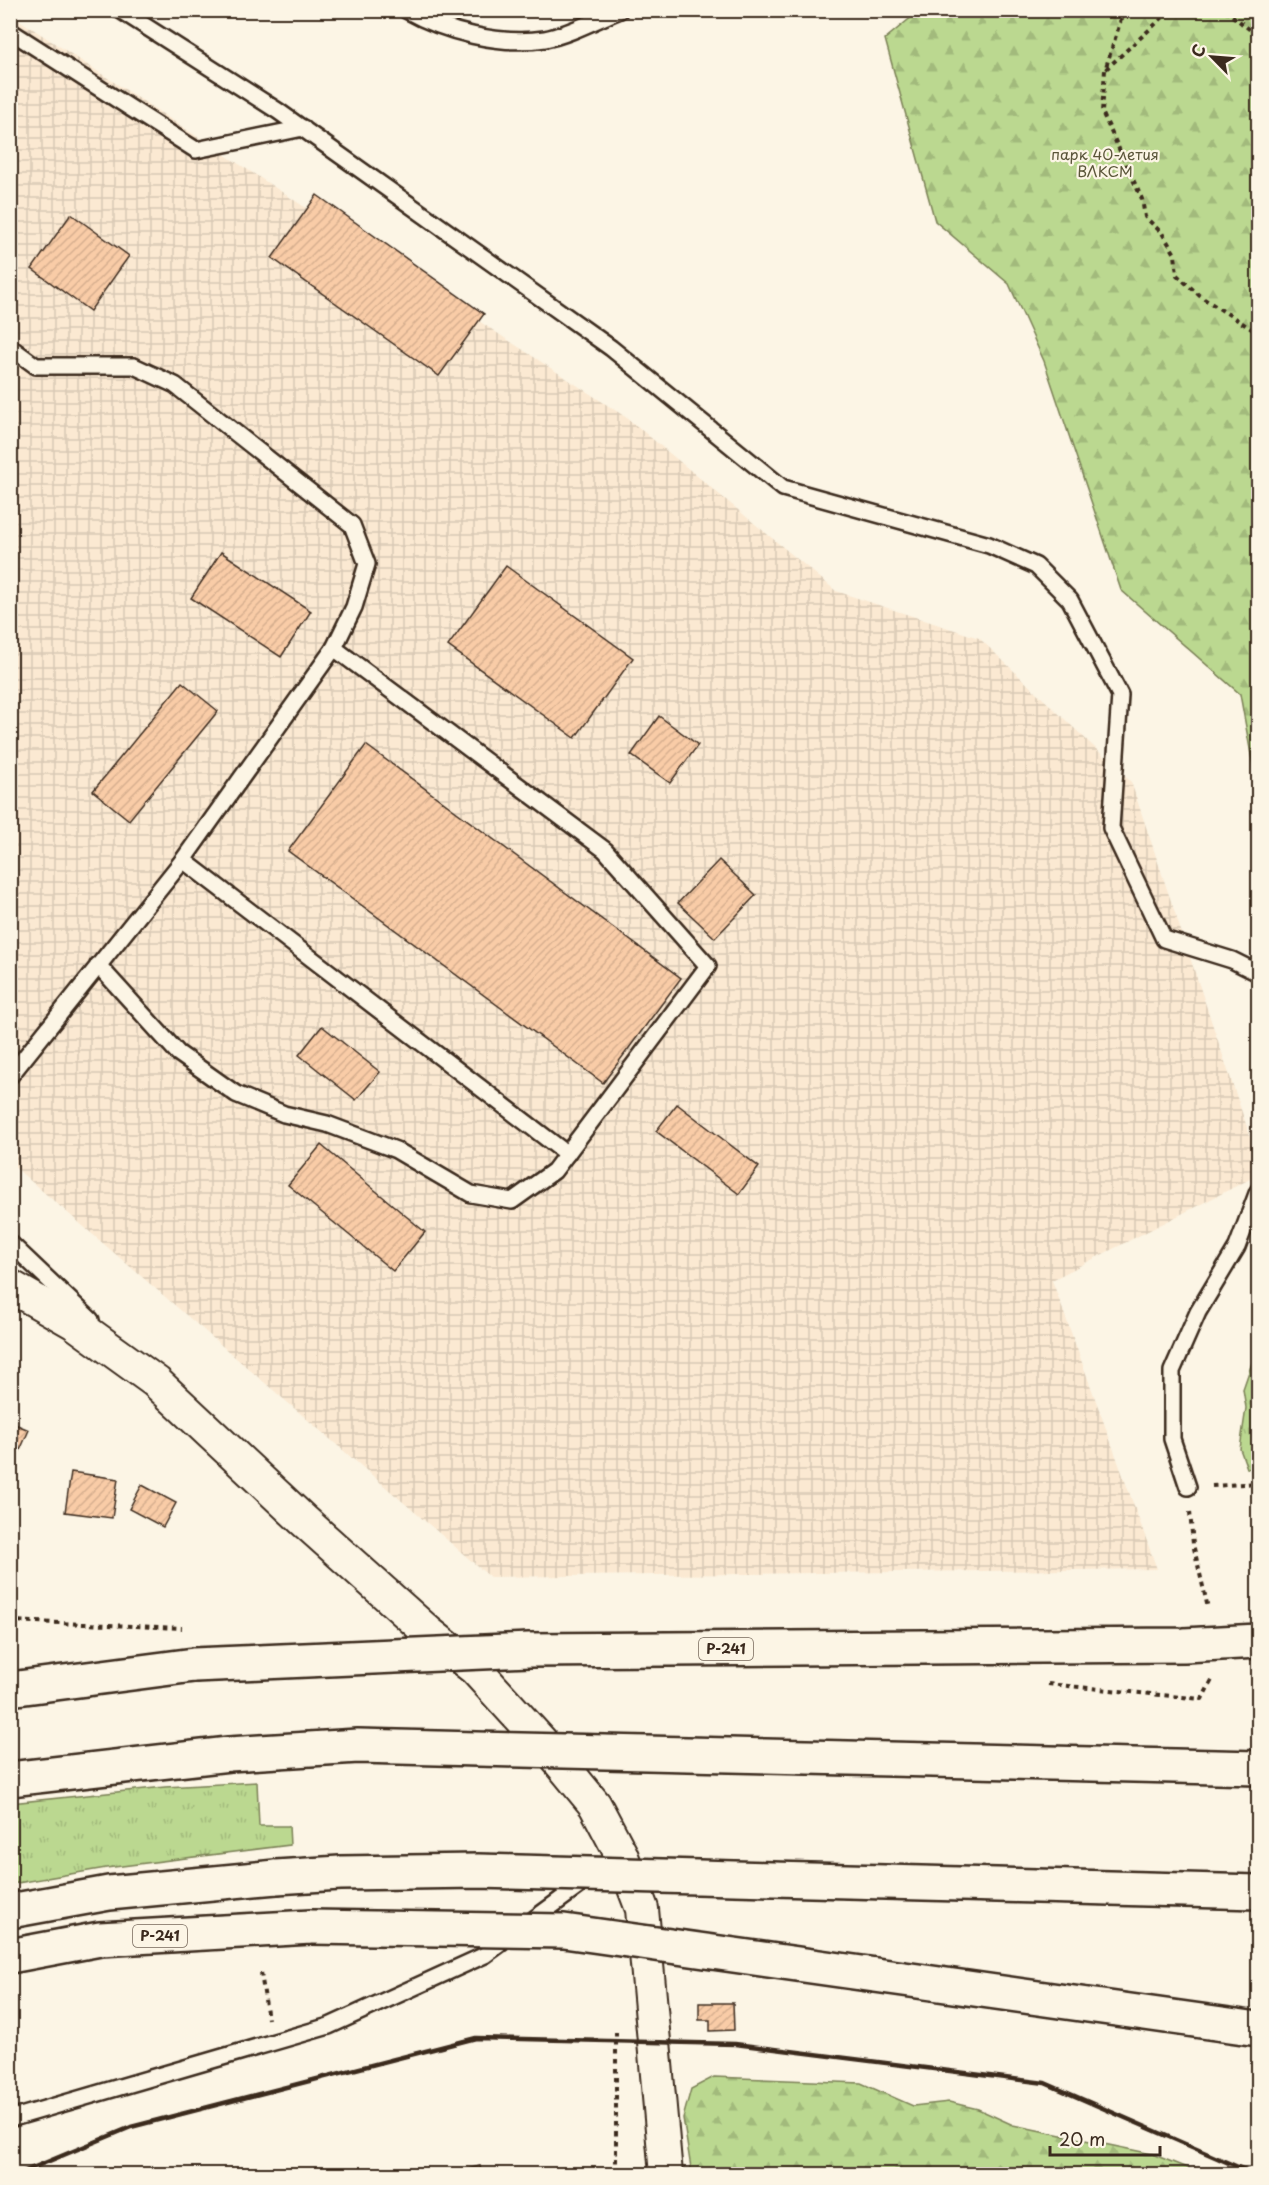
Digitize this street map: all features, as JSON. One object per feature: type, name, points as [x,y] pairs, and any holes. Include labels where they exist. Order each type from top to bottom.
[{"type":"main road","name":"Р-241","points":[[10,1689],[194,1665],[529,1650],[1160,1645],[1258,1641]]},
{"type":"main road","points":[[10,1779],[229,1754],[358,1746],[1258,1768]]},
{"type":"main road","points":[[10,1911],[109,1893],[340,1873],[478,1871],[1258,1892]]},
{"type":"main road","name":"Р-241","points":[[10,1956],[100,1939],[311,1927],[564,1931],[1258,2029]]},
{"type":"street","points":[[10,1286],[73,1322],[156,1382],[302,1519],[428,1632],[475,1669],[558,1760],[595,1806],[621,1854],[642,1910],[666,2175]]},
{"type":"lane","points":[[120,10],[303,128],[610,348],[783,488],[989,544],[1036,566],[1070,600],[1120,695],[1111,828],[1164,939],[1232,960],[1258,973]]},
{"type":"lane","points":[[405,10],[432,25],[488,39],[546,39],[620,10]]},
{"type":"lane","points":[[10,31],[196,150],[303,128]]},
{"type":"lane","points":[[10,347],[36,366],[134,366],[175,385],[352,525],[367,564],[354,607],[334,648],[183,860],[10,1076]]},
{"type":"lane","points":[[98,965],[178,1053],[236,1094],[284,1114],[327,1124],[396,1149],[471,1194],[512,1201],[554,1171],[708,966],[605,850],[334,648]]},
{"type":"lane","points":[[183,860],[567,1154]]},
{"type":"lane","points":[[1188,1487],[1172,1439],[1172,1371],[1198,1312],[1238,1247],[1258,1191]]},
{"type":"lane","points":[[10,1243],[156,1382]]},
{"type":"lane","points":[[10,2119],[329,2026],[485,1955],[621,1854]]},
{"type":"path","points":[[1124,10],[1105,70],[1102,112],[1142,199],[1145,217],[1162,233],[1174,254],[1177,275],[1201,297],[1258,333]]},
{"type":"path","points":[[1105,70],[1171,10]]},
{"type":"path","points":[[1225,10],[1258,36]]},
{"type":"path","points":[[10,1498],[17,1497]]},
{"type":"path","points":[[10,1621],[192,1629]]},
{"type":"path","points":[[616,2030],[616,2175]]},
{"type":"shaded area","points":[[10,14],[627,418],[836,591],[979,638],[1131,782],[1258,1160],[1258,1175],[1052,1280],[1157,1569],[490,1577],[11,1164]]},
{"type":"green space","name":"парк 40-летия ВЛКСМ","points":[[919,11],[1258,11],[1258,793],[1240,694],[1121,590],[1044,361],[1009,284],[935,221],[885,39]]},
{"type":"green space","points":[[1258,1356],[1258,1470],[1247,1468],[1240,1449],[1246,1408],[1243,1389],[1252,1363]]},
{"type":"green space","points":[[257,1782],[259,1826],[289,1826],[290,1845],[106,1868],[11,1884],[11,1803],[165,1787]]},
{"type":"green space","points":[[714,2077],[861,2083],[913,2106],[949,2102],[978,2109],[1013,2125],[1152,2154],[1202,2174],[692,2174],[683,2118],[691,2089]]},
{"type":"building","points":[[317,195],[484,314],[439,376],[272,258]]},
{"type":"building","points":[[71,214],[129,256],[90,311],[32,269]]},
{"type":"building","points":[[221,552],[311,611],[281,657],[191,598]]},
{"type":"building","points":[[506,566],[633,658],[575,738],[448,646]]},
{"type":"building","points":[[182,682],[218,711],[129,820],[93,791]]},
{"type":"building","points":[[659,716],[698,745],[670,783],[631,755]]},
{"type":"building","points":[[366,745],[681,978],[603,1083],[288,851]]},
{"type":"building","points":[[719,860],[756,895],[715,938],[678,903]]},
{"type":"building","points":[[322,1026],[380,1072],[356,1100],[299,1055]]},
{"type":"building","points":[[677,1104],[759,1167],[739,1194],[656,1131]]},
{"type":"building","points":[[321,1145],[425,1232],[393,1271],[288,1185]]},
{"type":"building","points":[[10,1422],[29,1430],[10,1473]]},
{"type":"building","points":[[71,1472],[118,1479],[112,1518],[65,1512]]},
{"type":"building","points":[[142,1485],[176,1503],[163,1527],[129,1509]]},
{"type":"building","points":[[699,2003],[733,2003],[734,2030],[710,2031],[710,2020],[699,2020]]},
{"type":"building","points":[[480,2166],[482,2174],[447,2174]]},
{"type":"railway","points":[[18,2174],[131,2127],[476,2038],[735,2044],[1045,2083],[1254,2174]]}]
